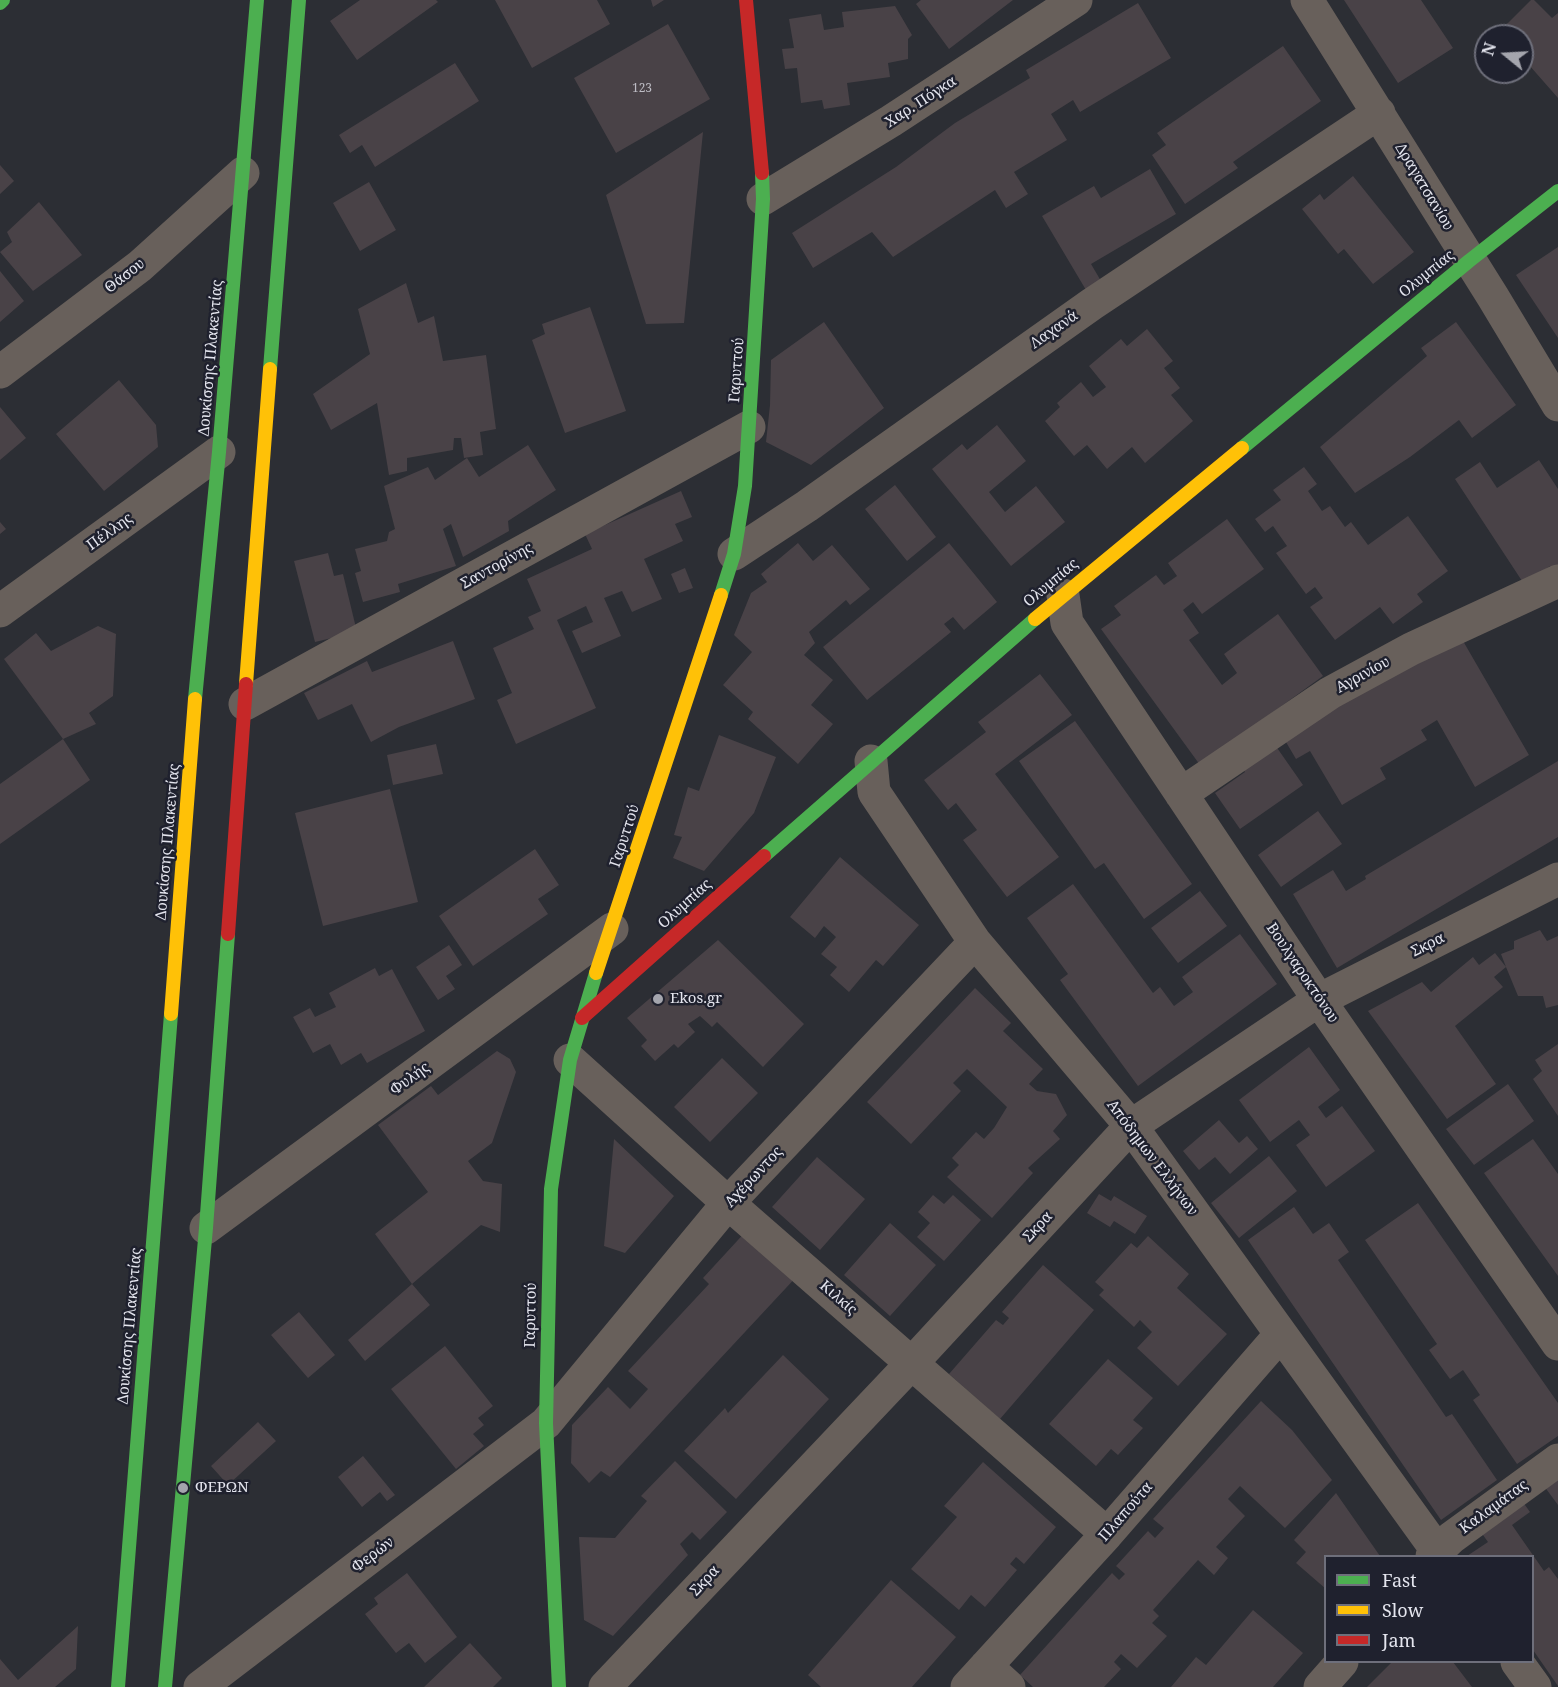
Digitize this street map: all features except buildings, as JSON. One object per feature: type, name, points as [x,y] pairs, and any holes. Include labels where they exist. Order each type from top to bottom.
[{"type":"main road","points":[[242,0],[254,27]]},
{"type":"main road","name":"Δουκίσσης Πλακεντίας","points":[[118,1687],[196,690],[219,452],[257,0]]},
{"type":"main road","points":[[165,1687],[206,1228],[299,0]]},
{"type":"main road","name":"Γαρυττού","points":[[560,1687],[546,1423],[551,1189],[570,1060],[581,1019],[734,554],[745,486],[763,199],[746,0]]},
{"type":"main road","name":"Ολυμπίας","points":[[581,1019],[871,760],[1063,595],[1469,261],[1558,191]]},
{"type":"street","name":"Χαρ. Πόγκα","points":[[763,199],[891,121],[1076,0]]},
{"type":"street","name":"Δραγατσανίου","points":[[1307,0],[1558,405]]},
{"type":"street","name":"Λαχανά","points":[[734,554],[807,507],[1092,303],[1379,113]]},
{"type":"street","name":"Θάσου","points":[[0,372],[140,266],[243,173]]},
{"type":"street","name":"Σαντορίνης","points":[[244,705],[749,427]]},
{"type":"street","name":"Πέλλης","points":[[0,611],[219,452]]},
{"type":"street","name":"Αγρινίου","points":[[1181,794],[1330,693],[1411,649],[1558,581]]},
{"type":"street","name":"Βουλγαροκτόνου","points":[[1063,595],[1067,623],[1319,1000],[1558,1344]]},
{"type":"street","name":"Απόδημων Ελλήνων","points":[[871,760],[874,792],[975,942],[1131,1126],[1437,1555]]},
{"type":"street","name":"Σκρα","points":[[605,1687],[912,1363],[1131,1126],[1319,1000],[1558,879]]},
{"type":"street","name":"Φυλής","points":[[206,1228],[612,929]]},
{"type":"street","name":"Αχέρωντος","points":[[546,1423],[728,1203],[975,942]]},
{"type":"street","name":"Κιλκίς","points":[[570,1060],[728,1203],[1107,1534]]},
{"type":"street","name":"Πλαπούτα","points":[[987,1680],[1107,1534],[1281,1334]]},
{"type":"street","name":"Φερών","points":[[200,1687],[546,1423]]},
{"type":"street","name":"Καλαμάτας","points":[[1437,1555],[1451,1538],[1558,1460]]},
{"type":"street","points":[[1320,1687],[1341,1663]]},
{"type":"traffic: fast","points":[[0,3],[3,0]]},
{"type":"traffic: fast","points":[[195,699],[219,452],[257,0]]},
{"type":"traffic: fast","points":[[270,369],[299,0]]},
{"type":"traffic: fast","points":[[721,595],[734,554],[745,486],[763,199],[762,173]]},
{"type":"traffic: fast","points":[[1242,448],[1469,261],[1558,191]]},
{"type":"traffic: fast","points":[[764,856],[1035,619]]},
{"type":"traffic: fast","points":[[165,1687],[206,1228],[228,934]]},
{"type":"traffic: fast","points":[[559,1687],[546,1423],[551,1189],[570,1060],[596,973]]},
{"type":"traffic: fast","points":[[118,1687],[171,1014]]},
{"type":"traffic: slow","points":[[246,684],[270,369]]},
{"type":"traffic: slow","points":[[1035,619],[1242,448]]},
{"type":"traffic: slow","points":[[596,973],[721,595]]},
{"type":"traffic: slow","points":[[171,1014],[195,699]]},
{"type":"traffic: jam","points":[[746,0],[762,173]]},
{"type":"traffic: jam","points":[[228,934],[246,684]]},
{"type":"traffic: jam","points":[[582,1018],[764,856]]},
{"type":"place","name":"Ekos.gr","points":[[658,999]]},
{"type":"place","name":"ΦΕΡΩΝ","points":[[183,1488]]}]
